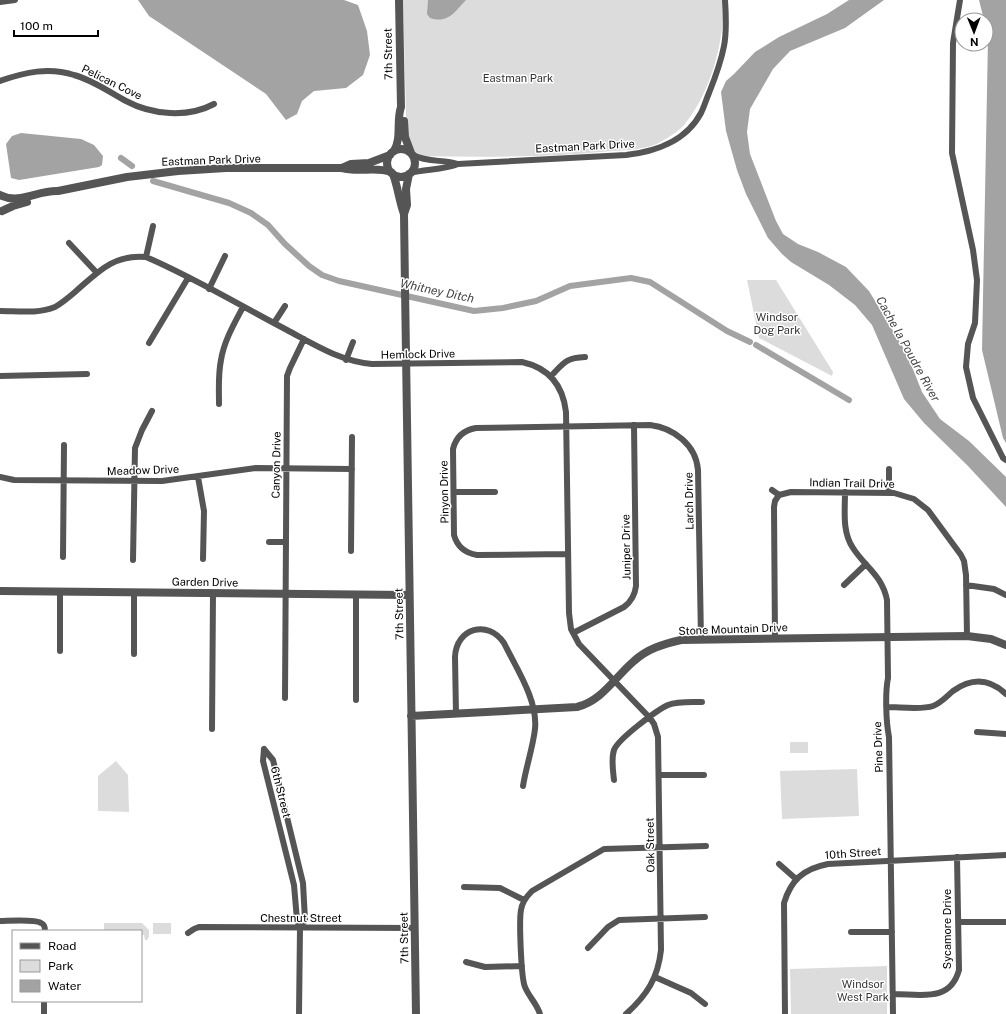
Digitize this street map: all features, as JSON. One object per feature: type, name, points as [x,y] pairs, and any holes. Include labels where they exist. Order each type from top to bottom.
[{"type":"street","points":[[0,2],[15,0]]},
{"type":"street","name":"7th Street","points":[[399,0],[401,107],[405,137],[412,154]]},
{"type":"street","name":"Eastman Park Drive","points":[[412,154],[428,161],[449,161],[458,164],[631,155],[651,151],[672,142],[682,135],[701,114],[713,84],[724,48],[725,0]]},
{"type":"street","points":[[960,0],[952,43],[952,153],[973,250],[976,280],[974,323],[968,344],[966,367],[973,398],[1002,458],[1006,460]]},
{"type":"street","name":"Pelican Cove","points":[[0,81],[32,72],[59,72],[87,79],[128,102],[156,111],[191,112],[204,109],[214,104]]},
{"type":"street","name":"7th Street","points":[[392,153],[398,140],[399,114],[401,107]]},
{"type":"street","points":[[405,149],[412,154],[415,158],[415,167],[409,174],[399,176],[392,173],[387,164],[392,153],[405,149]]},
{"type":"street","name":"Eastman Park Drive","points":[[342,168],[351,164],[369,163],[392,153]]},
{"type":"street","name":"Eastman Park Drive","points":[[409,174],[424,170],[450,168],[458,164]]},
{"type":"street","name":"Eastman Park Drive","points":[[1,212],[12,206],[51,195],[58,191],[127,177],[185,170],[226,168],[342,168],[352,170],[380,169],[392,173]]},
{"type":"street","name":"7th Street","points":[[392,173],[399,194],[400,205],[404,214]]},
{"type":"street","name":"7th Street","points":[[409,174],[406,189],[407,205],[404,214],[405,364],[416,1014]]},
{"type":"street","name":"Eastman Park Drive","points":[[0,195],[12,199],[20,199],[50,190],[58,191]]},
{"type":"street","points":[[0,195],[4,202],[1,212]]},
{"type":"street","points":[[146,258],[153,226]]},
{"type":"street","points":[[69,243],[97,273]]},
{"type":"street","points":[[209,289],[225,256]]},
{"type":"street","name":"Hemlock Drive","points":[[0,311],[41,310],[53,308],[109,264],[121,259],[135,257],[146,258],[188,278],[346,360],[372,364],[522,362],[539,368],[551,376],[560,389],[564,397],[566,412],[569,613],[573,632],[579,644],[614,680]]},
{"type":"street","points":[[149,343],[188,278]]},
{"type":"street","points":[[274,323],[285,306]]},
{"type":"street","points":[[219,404],[219,376],[221,358],[228,336],[243,307]]},
{"type":"street","name":"Canyon Drive","points":[[285,698],[287,376],[304,339]]},
{"type":"street","points":[[346,360],[353,342]]},
{"type":"street","points":[[551,376],[568,360],[585,357]]},
{"type":"street","points":[[0,376],[87,374]]},
{"type":"street","points":[[133,560],[135,448],[152,411]]},
{"type":"street","name":"Larch Drive","points":[[566,427],[634,425],[657,426],[671,431],[683,439],[689,446],[696,460],[698,470],[701,639]]},
{"type":"street","name":"Juniper Drive","points":[[573,632],[624,607],[629,603],[635,594],[634,425]]},
{"type":"street","name":"Pinyon Drive","points":[[566,427],[476,428],[468,430],[458,437],[454,446],[454,492],[455,538],[458,544],[468,553],[477,555],[568,554]]},
{"type":"street","points":[[351,551],[352,437]]},
{"type":"street","points":[[63,557],[64,446]]},
{"type":"street","name":"Meadow Drive","points":[[0,478],[14,480],[134,482],[162,481],[256,468],[352,469]]},
{"type":"street","points":[[889,493],[890,470]]},
{"type":"street","points":[[198,476],[204,511],[203,559]]},
{"type":"street","points":[[772,490],[779,495],[775,501],[774,507],[775,638]]},
{"type":"street","points":[[454,492],[495,492]]},
{"type":"street","name":"Indian Trail Drive","points":[[779,495],[791,492],[889,493],[914,499],[932,515],[961,554],[966,569],[967,636]]},
{"type":"street","name":"Pine Drive","points":[[845,492],[846,532],[853,548],[878,577],[885,592],[887,606],[887,707],[889,737],[893,1014]]},
{"type":"street","points":[[269,542],[285,542]]},
{"type":"street","points":[[844,585],[866,564]]},
{"type":"street","points":[[966,585],[994,589],[1006,595]]},
{"type":"street","name":"Garden Drive","points":[[0,591],[410,595]]},
{"type":"street","points":[[60,591],[60,651]]},
{"type":"street","points":[[134,592],[134,654]]},
{"type":"street","points":[[212,729],[213,593]]},
{"type":"street","points":[[356,595],[356,700]]},
{"type":"street","points":[[456,714],[455,649],[460,638],[464,634],[473,630],[483,629],[492,631],[498,635],[504,643],[531,697],[534,709],[535,730],[523,786]]},
{"type":"street","name":"Stone Mountain Drive","points":[[411,716],[583,706],[597,698],[634,661],[653,649],[681,640],[967,636],[991,639],[1006,645]]},
{"type":"street","name":"Oak Street","points":[[614,680],[650,718],[654,724],[658,737],[661,918],[660,961],[655,977],[646,993],[626,1014]]},
{"type":"street","points":[[887,707],[934,706],[961,686],[972,682],[984,682],[993,685],[1006,694]]},
{"type":"street","points":[[614,780],[614,752],[622,739],[668,706],[676,703],[702,702]]},
{"type":"street","points":[[977,732],[1006,734]]},
{"type":"street","name":"6th Street","points":[[299,1014],[300,928],[297,920],[292,878],[263,761],[264,749],[273,760],[303,883],[305,920],[300,928]]},
{"type":"street","points":[[659,775],[704,774]]},
{"type":"street","points":[[540,1014],[536,1003],[524,986],[520,914],[524,900],[536,888],[600,850],[611,848],[706,846]]},
{"type":"street","name":"10th Street","points":[[785,1014],[783,911],[787,893],[796,879],[809,870],[828,864],[1006,855]]},
{"type":"street","name":"Sycamore Drive","points":[[893,994],[934,994],[944,991],[952,985],[956,978],[959,970],[957,857]]},
{"type":"street","points":[[779,864],[796,879]]},
{"type":"street","points":[[464,887],[500,888],[524,900]]},
{"type":"street","points":[[588,948],[608,927],[619,920],[706,917]]},
{"type":"street","points":[[0,921],[35,921],[42,923],[46,930]]},
{"type":"street","points":[[958,922],[1006,922]]},
{"type":"street","name":"Chestnut Street","points":[[188,933],[199,927],[414,928]]},
{"type":"street","points":[[851,932],[892,932]]},
{"type":"street","points":[[466,962],[485,967],[522,966]]},
{"type":"street","points":[[655,977],[691,993],[706,1004]]},
{"type":"street","points":[[44,1002],[44,1014]]},
{"type":"green space","name":"Eastman Park","points":[[403,0],[724,0],[722,32],[709,82],[702,98],[693,112],[682,127],[671,136],[651,146],[631,150],[562,155],[487,157],[412,156],[407,153]]},
{"type":"green space","name":"Windsor Dog Park","points":[[747,280],[776,280],[833,372],[832,376],[759,338]]},
{"type":"green space","points":[[790,742],[808,742],[808,753],[790,753]]},
{"type":"green space","points":[[116,761],[128,775],[129,812],[98,811],[98,776]]},
{"type":"green space","points":[[857,769],[859,816],[782,819],[780,771]]},
{"type":"green space","points":[[104,923],[142,923],[149,930],[149,937],[145,940],[144,935],[142,935],[142,930],[104,930]]},
{"type":"green space","points":[[153,923],[171,923],[171,934],[153,934]]},
{"type":"green space","name":"Windsor West Park","points":[[887,966],[887,1014],[791,1014],[790,969]]},
{"type":"water","points":[[138,0],[344,0],[358,5],[367,31],[370,55],[363,75],[346,88],[314,91],[302,101],[297,114],[286,120],[266,94],[149,16]]},
{"type":"water","points":[[428,0],[466,0],[447,18],[437,19],[430,18],[427,14]]},
{"type":"water","points":[[849,0],[884,0],[845,28],[790,51],[773,69],[750,109],[747,132],[750,154],[776,221],[783,234],[798,244],[818,252],[846,267],[869,291],[907,354],[922,392],[940,419],[969,441],[1006,477],[1006,507],[968,466],[924,423],[904,399],[872,325],[855,305],[829,285],[791,262],[768,238],[746,194],[737,170],[726,131],[721,92],[726,81],[755,52],[779,37],[827,14]]},
{"type":"water","points":[[979,0],[1006,0],[1006,443],[1003,438],[982,350],[988,52],[994,52],[994,12],[982,12]]},
{"type":"water","points":[[21,133],[81,139],[94,145],[103,156],[102,165],[99,167],[19,180],[11,178],[6,144],[12,136]]},
{"type":"waterway","name":"Whitney Ditch","points":[[121,158],[132,166]]},
{"type":"waterway","name":"Whitney Ditch","points":[[153,181],[229,203],[251,213],[268,225],[285,244],[309,266],[322,275],[339,281],[474,311],[503,308],[536,301],[570,286],[631,278],[650,282],[727,331],[750,342]]},
{"type":"waterway","name":"Whitney Ditch","points":[[756,345],[849,400]]},
{"type":"water label","name":"Cache la Poudre River","points":[[908,349]]}]
